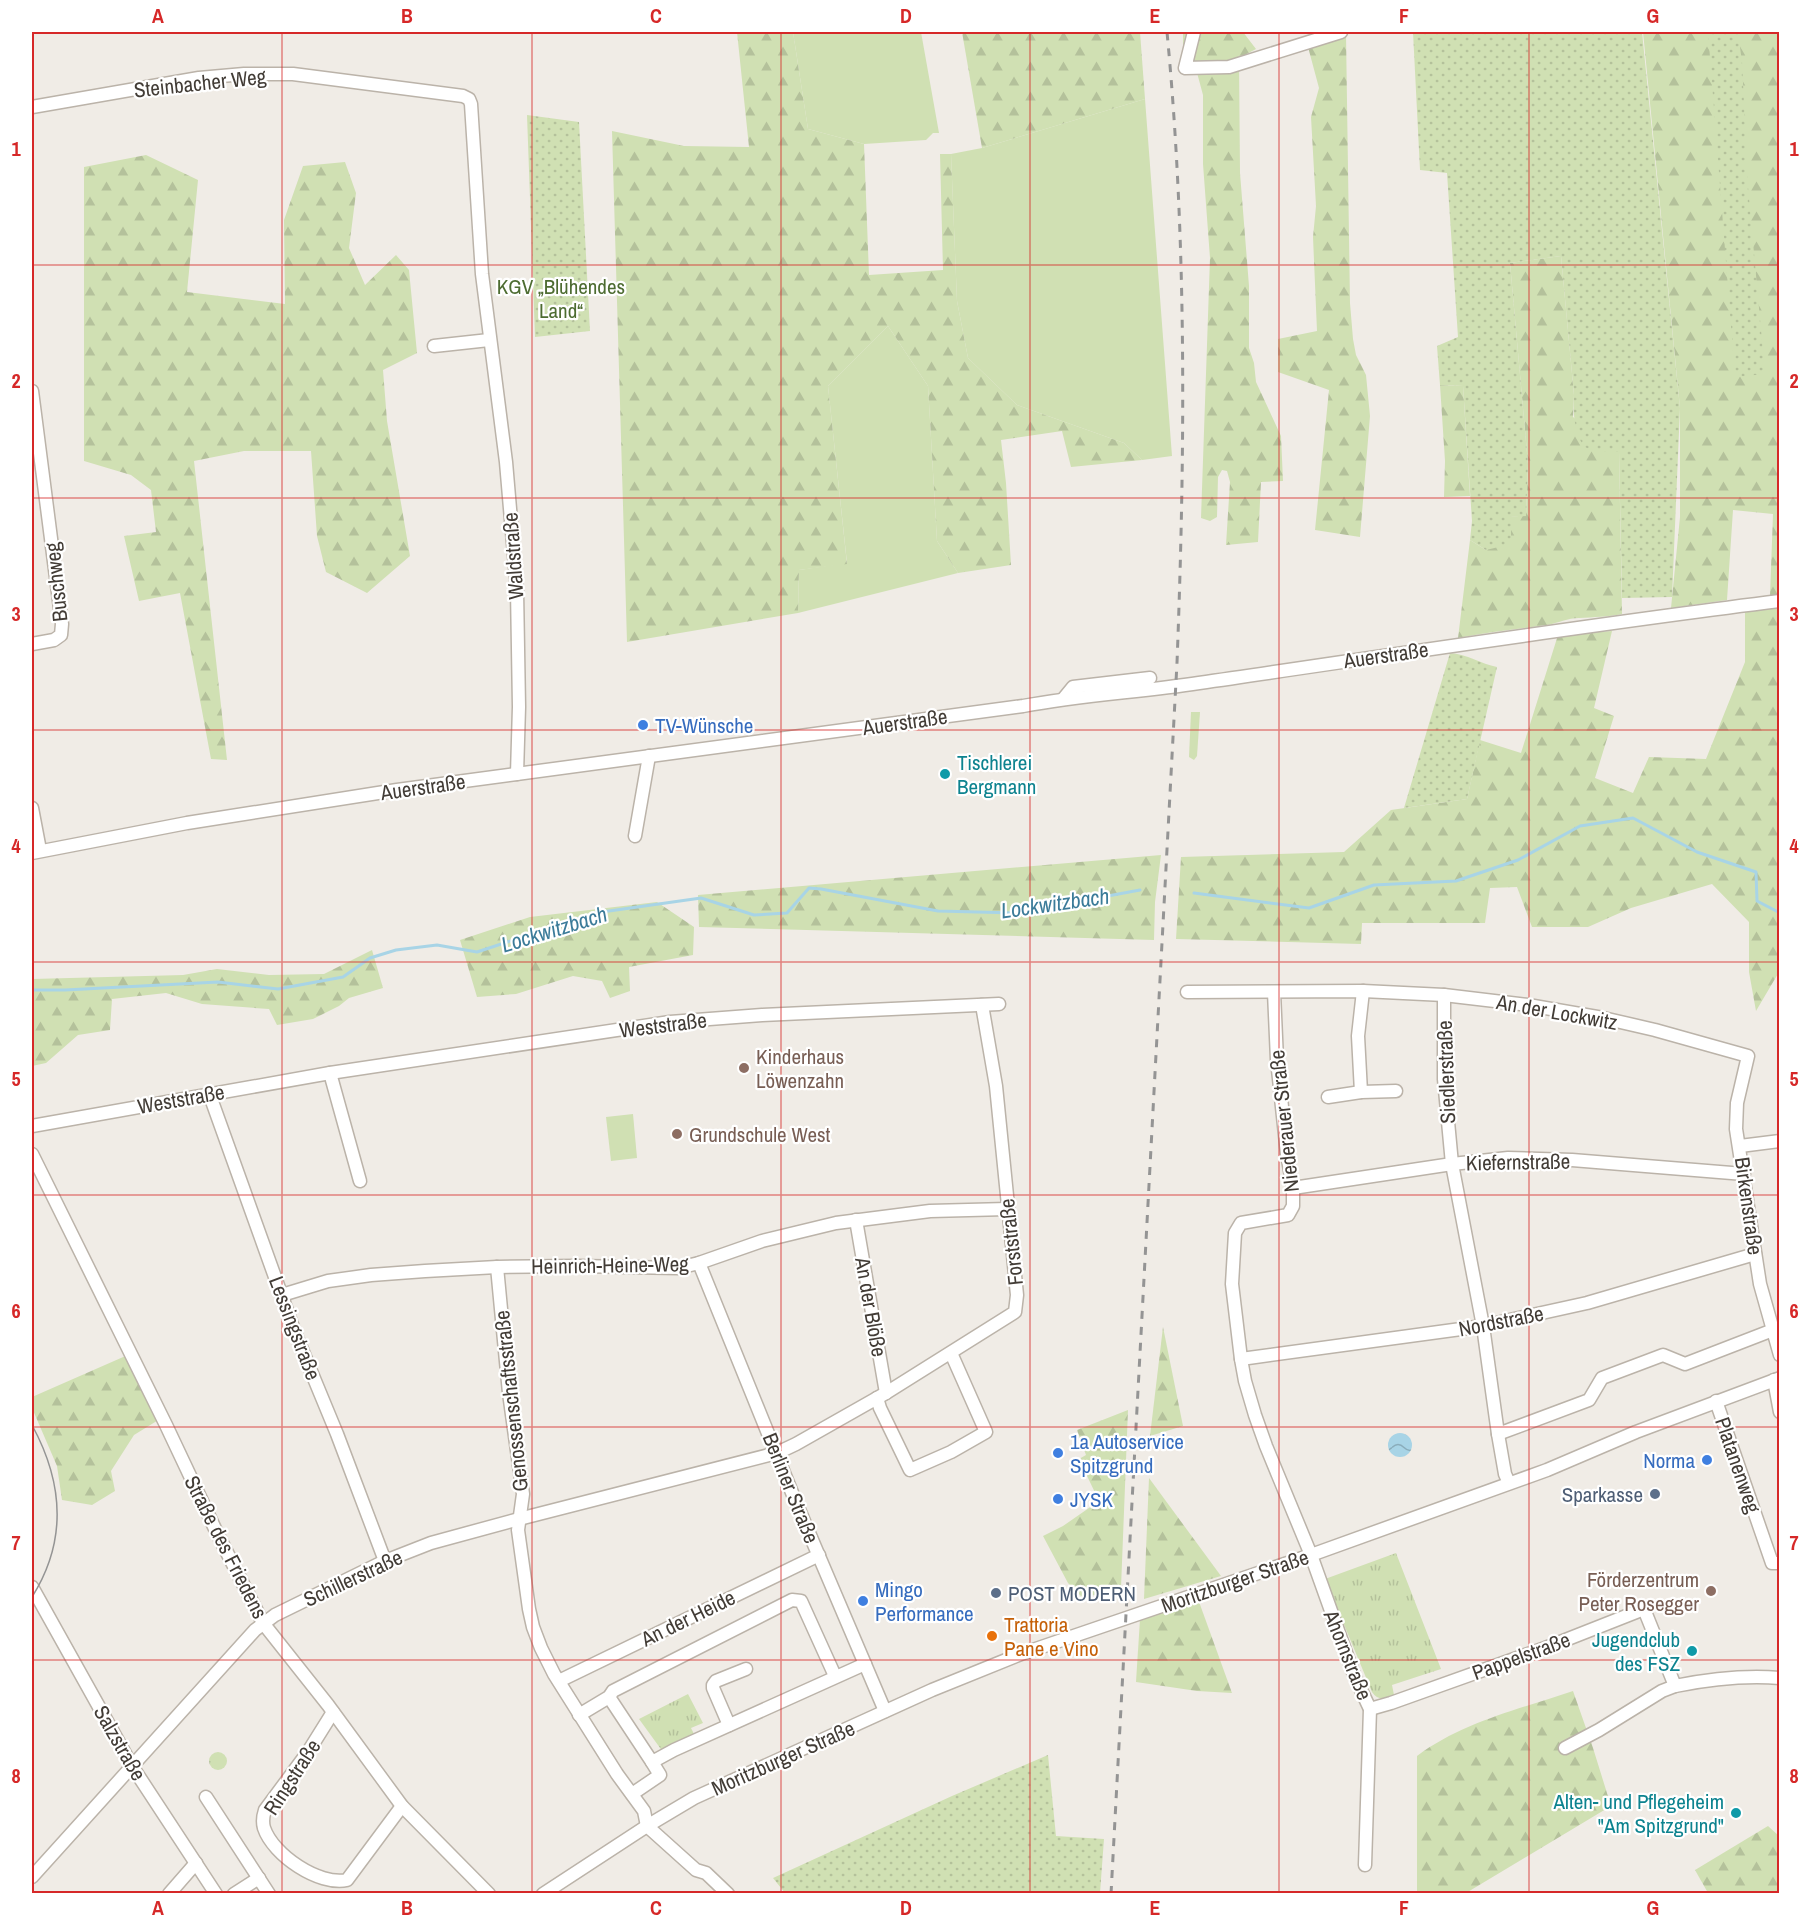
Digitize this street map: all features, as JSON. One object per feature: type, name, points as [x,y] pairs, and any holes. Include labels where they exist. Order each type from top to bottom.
[{"type":"street","points":[[1194,32],[1185,68],[1230,67],[1341,32]]},
{"type":"street","name":"Steinbacher Weg","points":[[32,107],[199,78],[244,74],[293,74],[404,87],[463,96],[469,99],[471,104]]},
{"type":"street","name":"Waldstraße","points":[[471,104],[482,274],[507,472],[517,590],[519,707],[517,774]]},
{"type":"street","points":[[434,346],[489,340]]},
{"type":"street","name":"Buschweg","points":[[32,391],[62,624],[61,635],[54,640],[32,644]]},
{"type":"street","name":"Auerstraße","points":[[36,851],[277,809],[517,774],[1023,706],[1064,698],[1198,683],[1414,650],[1779,601]]},
{"type":"street","points":[[1064,698],[1073,687],[1150,678]]},
{"type":"street","points":[[635,836],[649,756]]},
{"type":"street","points":[[32,808],[36,851]]},
{"type":"street","points":[[1361,1092],[1358,1036],[1363,991]]},
{"type":"street","name":"An der Lockwitz","points":[[1187,992],[1363,991],[1444,994],[1603,1018],[1748,1056]]},
{"type":"street","name":"Niederauer Straße","points":[[1274,992],[1277,1060],[1293,1188],[1293,1206],[1288,1215],[1241,1223],[1235,1233],[1232,1284],[1240,1359],[1255,1415],[1311,1555]]},
{"type":"street","name":"Siedlerstraße","points":[[1444,994],[1444,1079],[1452,1164],[1483,1326],[1505,1474],[1509,1483]]},
{"type":"street","name":"Weststraße","points":[[32,1126],[330,1073],[670,1022],[762,1015],[999,1004]]},
{"type":"street","name":"Forststraße","points":[[777,1452],[796,1444],[882,1395],[1016,1312],[1017,1295],[996,1086],[982,1005]]},
{"type":"street","name":"Birkenstraße","points":[[1748,1056],[1737,1103],[1736,1129],[1760,1284],[1779,1355]]},
{"type":"street","points":[[330,1073],[360,1181]]},
{"type":"street","points":[[1328,1097],[1361,1092],[1396,1091]]},
{"type":"street","name":"Lessingstraße","points":[[209,1094],[282,1295],[385,1561]]},
{"type":"street","points":[[1740,1146],[1779,1141]]},
{"type":"street","name":"Straße des Friedens","points":[[32,1154],[263,1623],[333,1712],[402,1806],[489,1893]]},
{"type":"street","name":"Kiefernstraße","points":[[1293,1188],[1508,1158],[1572,1160],[1744,1174]]},
{"type":"street","name":"Heinrich-Heine-Weg","points":[[282,1295],[317,1283],[356,1277],[497,1267],[678,1268],[762,1241],[856,1220],[930,1211],[1007,1209]]},
{"type":"street","name":"An der Blöße","points":[[856,1220],[882,1395],[880,1408],[910,1470],[951,1452],[986,1432],[951,1353]]},
{"type":"street","name":"Nordstraße","points":[[1240,1359],[1483,1326],[1587,1303],[1755,1254]]},
{"type":"street","name":"Berliner Straße","points":[[699,1263],[885,1711]]},
{"type":"street","name":"Genossenschaftsstraße","points":[[497,1267],[509,1392],[523,1494],[518,1530],[531,1618],[541,1648],[559,1682],[644,1811],[647,1826]]},
{"type":"street","points":[[1498,1434],[1589,1400],[1602,1378],[1663,1355],[1685,1364],[1773,1330]]},
{"type":"street","points":[[1776,1379],[1779,1412]]},
{"type":"street","name":"Moritzburger Straße","points":[[543,1893],[694,1798],[885,1711],[1022,1654],[1311,1555],[1547,1470],[1587,1451],[1776,1379]]},
{"type":"street","name":"Platanenweg","points":[[1716,1401],[1775,1563]]},
{"type":"street","name":"Schillerstraße","points":[[32,1877],[263,1623],[385,1561],[431,1543],[777,1452]]},
{"type":"street","name":"An der Heide","points":[[559,1682],[819,1555]]},
{"type":"street","name":"Ahornstraße","points":[[1311,1555],[1337,1632],[1370,1709],[1365,1865]]},
{"type":"street","name":"Salzstraße","points":[[32,1587],[132,1766],[216,1893]]},
{"type":"street","points":[[579,1715],[609,1697],[613,1691],[792,1600],[801,1601],[834,1676]]},
{"type":"street","name":"Pappelstraße","points":[[1370,1709],[1545,1648],[1644,1609],[1675,1686]]},
{"type":"street","points":[[652,1762],[834,1676],[865,1664]]},
{"type":"street","points":[[729,1725],[713,1684],[746,1668]]},
{"type":"street","points":[[1565,1748],[1662,1691],[1675,1686],[1716,1678],[1760,1676],[1779,1678]]},
{"type":"street","points":[[609,1697],[660,1775],[632,1794]]},
{"type":"street","name":"Ringstraße","points":[[333,1712],[309,1752],[266,1810],[263,1818],[264,1827],[270,1839],[285,1857],[303,1869],[334,1881],[347,1880],[402,1806]]},
{"type":"street","points":[[206,1797],[269,1893]]},
{"type":"street","points":[[647,1826],[696,1870],[706,1873],[728,1893]]},
{"type":"street","points":[[169,1893],[196,1863]]},
{"type":"street","points":[[234,1893],[259,1878]]},
{"type":"green space","points":[[737,32],[793,32],[808,129],[864,144],[869,275],[943,270],[940,154],[951,154],[957,301],[968,358],[1017,405],[1124,443],[1142,460],[1071,467],[1062,431],[1001,440],[1011,565],[958,573],[937,541],[928,386],[888,326],[828,386],[847,564],[799,570],[798,613],[627,642],[612,131],[684,146],[749,147]]},
{"type":"green space","points":[[793,32],[921,32],[939,133],[933,133],[926,140],[864,144],[808,129]]},
{"type":"green space","points":[[962,32],[1140,32],[1145,99],[982,148]]},
{"type":"green space","points":[[1183,32],[1243,32],[1256,49],[1239,58],[1240,173],[1249,286],[1249,348],[1254,363],[1256,382],[1281,436],[1283,481],[1261,482],[1258,542],[1226,545],[1230,482],[1227,471],[1222,470],[1218,477],[1217,517],[1210,521],[1201,518],[1210,258],[1203,164],[1203,95],[1196,69],[1183,56]]},
{"type":"green space","points":[[1413,32],[1642,32],[1680,408],[1672,597],[1622,598],[1619,452],[1593,451],[1583,446],[1576,427],[1561,256],[1510,263],[1528,464],[1526,516],[1511,517],[1511,544],[1486,550],[1470,540],[1472,521],[1463,386],[1440,385],[1437,346],[1458,337],[1447,173],[1420,170]]},
{"type":"green space","points":[[1643,32],[1779,32],[1779,595],[1770,596],[1773,514],[1733,510],[1727,600],[1671,608],[1680,517],[1680,408]]},
{"type":"green space","points":[[1708,32],[1738,32],[1742,62],[1748,187],[1765,374],[1735,377]]},
{"type":"green space","points":[[1346,34],[1350,303],[1353,339],[1356,355],[1366,375],[1370,416],[1360,537],[1315,530],[1329,390],[1278,372],[1278,339],[1317,331],[1313,237],[1316,206],[1311,117],[1319,88],[1308,47]]},
{"type":"green space","points":[[1145,99],[1172,456],[1142,460],[1124,443],[1017,405],[968,358],[957,301],[951,154],[982,148]]},
{"type":"green space","name":"KGV „Blühendes Land“","points":[[527,115],[579,122],[590,331],[535,337]]},
{"type":"green space","points":[[146,155],[198,180],[187,292],[285,304],[284,220],[303,166],[345,162],[356,193],[349,248],[365,285],[396,255],[409,270],[417,353],[383,370],[387,421],[410,556],[367,593],[326,572],[317,536],[311,451],[244,451],[194,461],[227,760],[211,759],[180,593],[139,601],[124,536],[156,532],[151,490],[131,475],[84,461],[84,167]]},
{"type":"green space","points":[[1561,256],[1574,395],[1573,417],[1619,451],[1622,614],[1575,618],[1547,625],[1458,638],[1470,540],[1486,550],[1511,517],[1526,515],[1528,464],[1510,263]]},
{"type":"green space","points":[[888,326],[928,386],[937,541],[958,573],[798,613],[799,570],[847,563],[828,386]]},
{"type":"green space","points":[[1440,385],[1463,386],[1470,496],[1444,497],[1445,461]]},
{"type":"green space","points":[[1779,608],[1779,972],[1756,1011],[1749,972],[1749,922],[1712,884],[1631,908],[1588,927],[1532,927],[1517,887],[1490,888],[1485,923],[1362,923],[1361,944],[1176,939],[1181,857],[1344,852],[1391,810],[1467,799],[1480,740],[1521,753],[1558,635],[1612,631],[1594,708],[1614,716],[1595,778],[1633,793],[1649,757],[1706,759],[1745,662],[1745,612]]},
{"type":"green space","points":[[1450,653],[1497,667],[1467,799],[1404,808]]},
{"type":"green space","points":[[1191,712],[1200,712],[1197,756],[1194,760],[1189,757]]},
{"type":"green space","points":[[1161,855],[1155,902],[1154,940],[699,927],[698,895]]},
{"type":"green space","points":[[657,902],[694,927],[693,955],[629,967],[630,991],[610,998],[602,981],[573,976],[516,994],[477,997],[460,940],[530,917]]},
{"type":"green space","points":[[372,950],[383,988],[349,998],[339,1006],[313,1019],[277,1025],[269,1009],[202,1004],[166,993],[112,999],[110,1030],[78,1035],[46,1063],[32,1066],[32,979],[183,975],[217,969],[269,975],[324,974]]},
{"type":"green space","points":[[633,1114],[637,1158],[611,1161],[606,1117]]},
{"type":"green space","points":[[1163,1327],[1183,1426],[1150,1436]]},
{"type":"green space","points":[[130,1354],[160,1419],[134,1435],[111,1471],[115,1491],[92,1505],[62,1500],[57,1466],[32,1408],[32,1397]]},
{"type":"green space","points":[[1128,1410],[1121,1588],[1083,1598],[1068,1583],[1043,1536],[1063,1526],[1099,1501],[1079,1459],[1086,1455],[1077,1430]]},
{"type":"green space","points":[[1149,1478],[1221,1576],[1144,1599]]},
{"type":"green space","points":[[1396,1553],[1441,1669],[1392,1685],[1394,1695],[1382,1698],[1372,1692],[1325,1579]]},
{"type":"green space","points":[[1198,1599],[1232,1693],[1197,1691],[1136,1682],[1140,1619]]},
{"type":"green space","points":[[1573,1691],[1611,1806],[1466,1893],[1417,1893],[1417,1756],[1453,1734],[1473,1725]]},
{"type":"green space","points":[[688,1694],[703,1723],[691,1728],[695,1736],[663,1752],[639,1719]]},
{"type":"green space","points":[[218,1752],[224,1755],[227,1761],[224,1767],[218,1770],[212,1767],[209,1761],[212,1755]]},
{"type":"green space","points":[[1048,1755],[1056,1836],[1104,1839],[1100,1893],[785,1893],[773,1878],[952,1796]]},
{"type":"green space","points":[[1768,1826],[1779,1836],[1779,1893],[1708,1893],[1695,1870]]},
{"type":"water","points":[[1400,1433],[1405,1434],[1411,1440],[1411,1450],[1405,1456],[1400,1457],[1395,1456],[1389,1450],[1388,1445],[1389,1440],[1395,1434]]},
{"type":"waterway","name":"Lockwitzbach","points":[[1194,893],[1309,908],[1374,885],[1456,881],[1518,860],[1580,826],[1633,818],[1697,852],[1756,872],[1757,901],[1780,913]]},
{"type":"waterway","name":"Lockwitzbach","points":[[32,990],[218,982],[278,989],[343,977],[370,958],[396,950],[437,945],[477,952],[595,913],[701,898],[754,915],[787,913],[809,888],[938,911],[1016,913],[1140,890]]},
{"type":"tram line","points":[[32,1425],[50,1468],[57,1511],[52,1554],[44,1576],[32,1597]]},
{"type":"railway","points":[[1111,1894],[1180,584],[1183,426],[1181,268],[1174,111],[1167,32]]},
{"type":"place","name":"TV-Wünsche","points":[[643,725]]},
{"type":"place","name":"Tischlerei Bergmann","points":[[945,774]]},
{"type":"place","name":"Kinderhaus Löwenzahn","points":[[744,1068]]},
{"type":"place","name":"Grundschule West","points":[[677,1134]]},
{"type":"place","name":"1a Autoservice Spitzgrund","points":[[1058,1453]]},
{"type":"place","name":"Norma","points":[[1707,1460]]},
{"type":"place","name":"Sparkasse","points":[[1655,1494]]},
{"type":"place","name":"JYSK","points":[[1058,1499]]},
{"type":"place","name":"Förderzentrum Peter Rosegger","points":[[1711,1591]]},
{"type":"place","name":"POST MODERN","points":[[996,1593]]},
{"type":"place","name":"Mingo Performance","points":[[863,1601]]},
{"type":"place","name":"Trattoria Pane e Vino","points":[[992,1636]]},
{"type":"place","name":"Jugendclub des FSZ","points":[[1692,1651]]},
{"type":"place","name":"Alten- und Pflegeheim \"Am Spitzgrund\"","points":[[1736,1813]]}]
